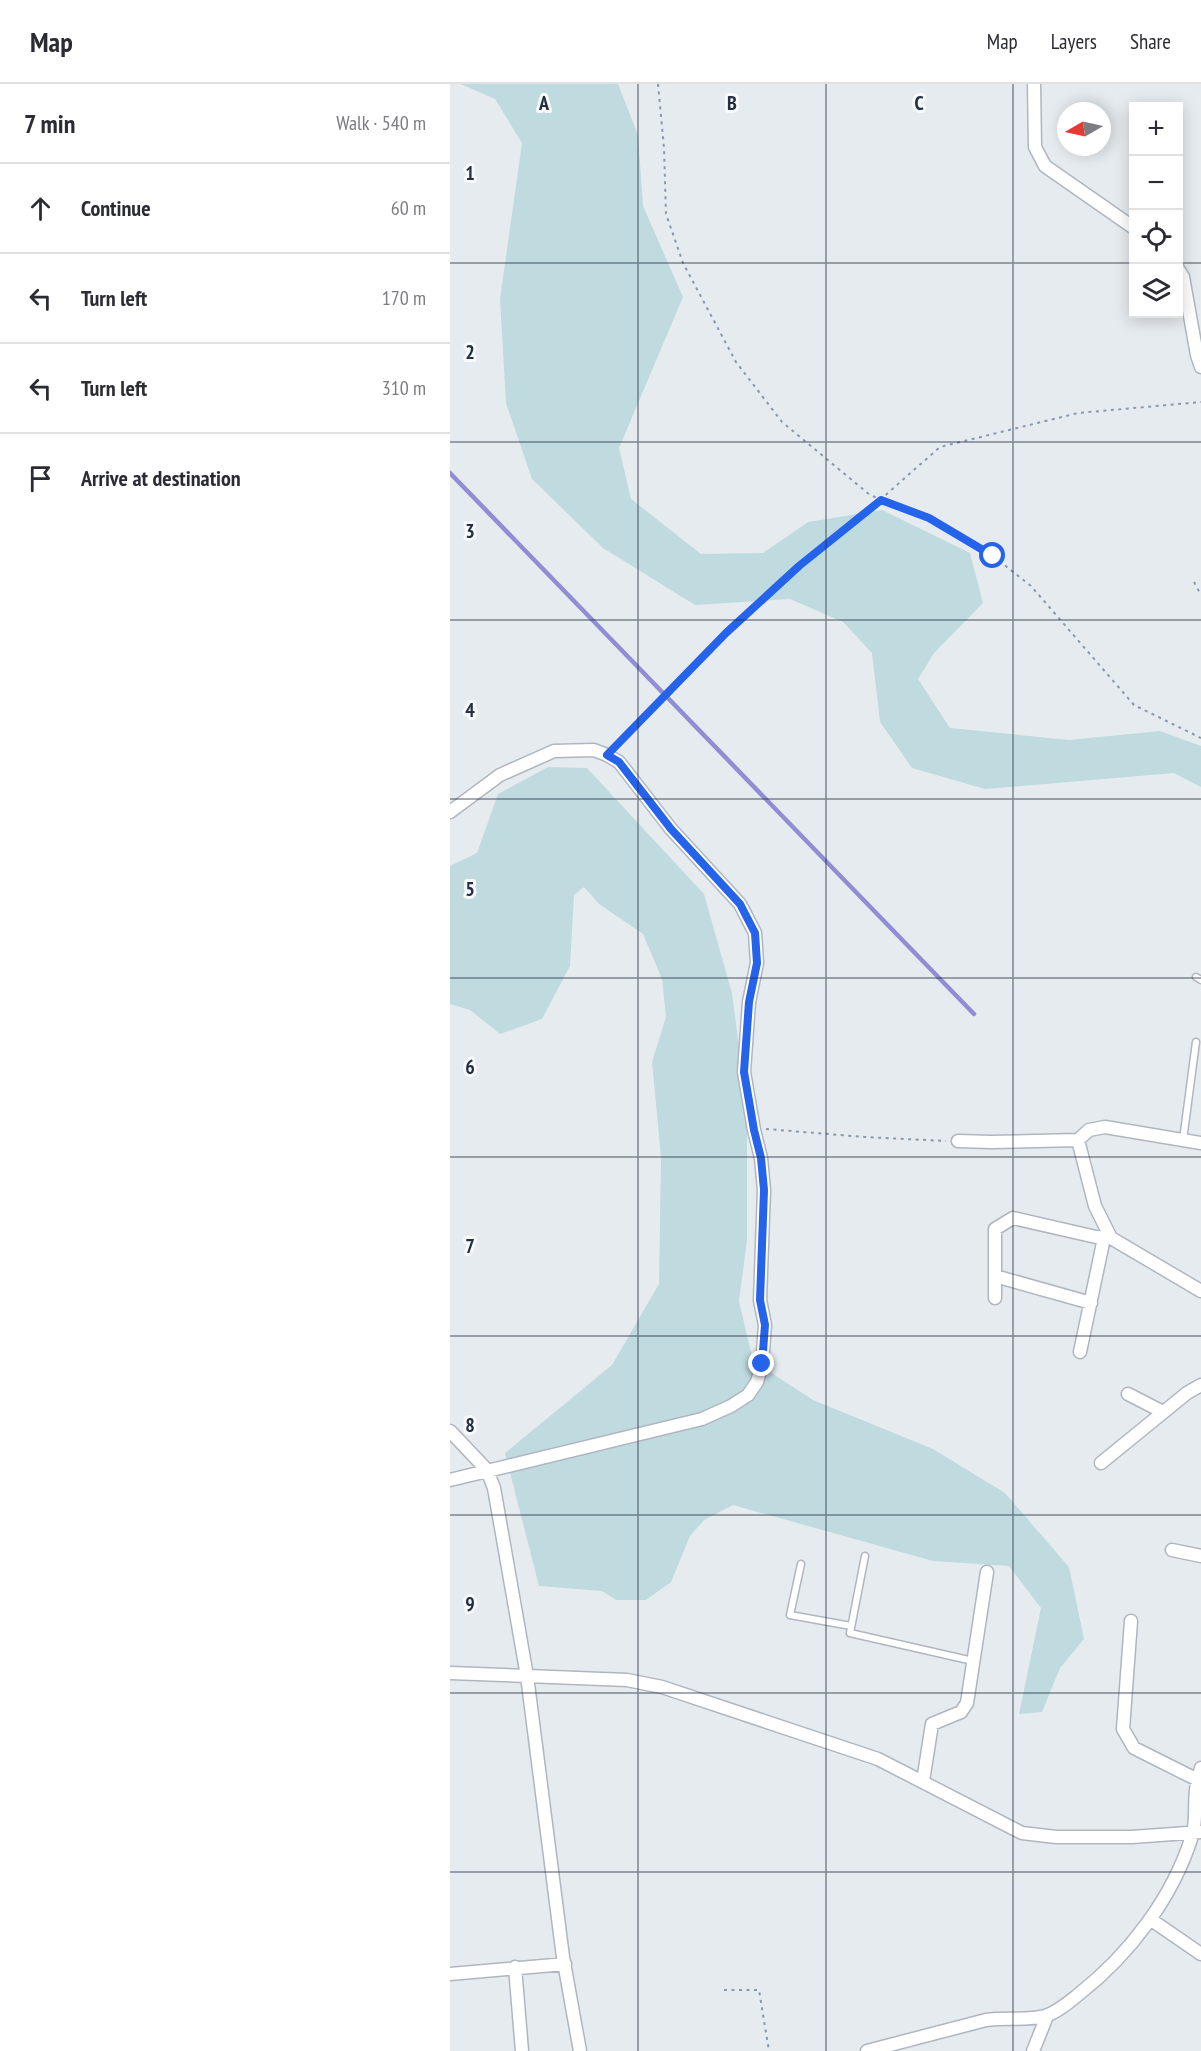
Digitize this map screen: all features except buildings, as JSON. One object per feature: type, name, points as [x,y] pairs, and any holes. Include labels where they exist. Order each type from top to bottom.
[{"type":"street","points":[[1034,84],[1035,147],[1045,166],[1129,225]]},
{"type":"street","points":[[1183,277],[1201,368]]},
{"type":"street","points":[[450,812],[500,776],[554,751],[594,750],[619,762],[671,829],[740,904],[755,933],[757,963],[749,1002],[744,1072],[753,1128],[761,1158],[764,1190],[760,1300],[765,1325],[762,1364],[757,1382],[748,1395],[731,1406],[702,1419],[450,1480]]},
{"type":"street","points":[[958,1141],[991,1143],[1078,1140],[1089,1130],[1105,1127],[1201,1143]]},
{"type":"street","points":[[1078,1140],[1095,1206],[1108,1238],[1080,1352]]},
{"type":"street","points":[[995,1298],[995,1229],[1013,1218],[1108,1238],[1201,1291]]},
{"type":"street","points":[[995,1276],[1091,1303]]},
{"type":"street","points":[[1101,1462],[1187,1393],[1201,1385]]},
{"type":"street","points":[[1128,1394],[1163,1412]]},
{"type":"street","points":[[450,1431],[487,1470],[494,1488],[527,1676],[565,1964],[580,2051]]},
{"type":"street","points":[[1172,1550],[1201,1556]]},
{"type":"street","points":[[922,1781],[932,1724],[961,1712],[967,1703],[987,1572]]},
{"type":"street","points":[[867,2051],[986,2020],[1047,2016],[1090,1986],[1115,1961],[1150,1919],[1197,1833],[1196,1788],[1200,1774],[1134,1748],[1123,1730],[1131,1621]]},
{"type":"street","points":[[450,1673],[627,1680],[662,1687],[878,1759],[1023,1833],[1056,1837],[1132,1837],[1197,1833]]},
{"type":"street","points":[[1150,1919],[1201,1954]]},
{"type":"street","points":[[450,1974],[565,1964]]},
{"type":"street","points":[[515,1967],[522,2051]]},
{"type":"street","points":[[1033,2051],[1047,2016]]},
{"type":"lane","points":[[1183,1140],[1196,1042]]},
{"type":"lane","points":[[865,1556],[850,1633],[973,1660]]},
{"type":"lane","points":[[801,1564],[790,1615],[851,1626]]},
{"type":"path","points":[[658,84],[664,148],[666,214],[688,273],[736,362],[782,422],[870,495],[929,518],[993,556],[1031,586],[1134,705],[1201,738]]},
{"type":"path","points":[[607,755],[726,633],[799,566],[881,500],[940,447],[1078,413],[1201,402]]},
{"type":"path","points":[[1194,582],[1201,594]]},
{"type":"path","points":[[753,1128],[865,1137],[958,1141]]},
{"type":"path","points":[[724,1990],[759,1990],[768,2051]]},
{"type":"shaded area","points":[[461,84],[618,84],[638,135],[643,206],[683,297],[619,448],[631,499],[701,554],[763,553],[808,522],[882,510],[970,553],[983,603],[934,653],[918,679],[950,728],[1069,740],[1160,731],[1201,746],[1201,787],[1174,773],[985,789],[912,768],[880,722],[872,653],[843,622],[790,599],[695,605],[603,548],[532,479],[506,403],[500,299],[522,143],[495,99]]},
{"type":"shaded area","points":[[548,767],[587,768],[704,894],[732,993],[747,1109],[747,1240],[739,1301],[753,1361],[813,1400],[933,1449],[1005,1493],[1069,1567],[1084,1639],[1060,1668],[1042,1712],[1019,1714],[1041,1608],[1009,1566],[933,1561],[733,1505],[704,1520],[690,1536],[671,1582],[646,1600],[616,1600],[602,1591],[539,1586],[505,1453],[612,1365],[659,1284],[661,1157],[652,1062],[666,1017],[662,979],[643,934],[599,904],[584,887],[574,895],[570,966],[542,1019],[500,1034],[470,1010],[450,1004],[450,866],[477,853],[498,794]]},
{"type":"waterway","points":[[450,473],[974,1014]]},
{"type":"route","points":[[762,1364],[765,1325],[760,1300],[764,1190],[761,1158],[744,1072],[749,1002],[757,963],[755,933],[740,904],[671,829],[619,762],[607,755],[726,633],[799,566],[881,500],[929,518],[993,556]]}]
